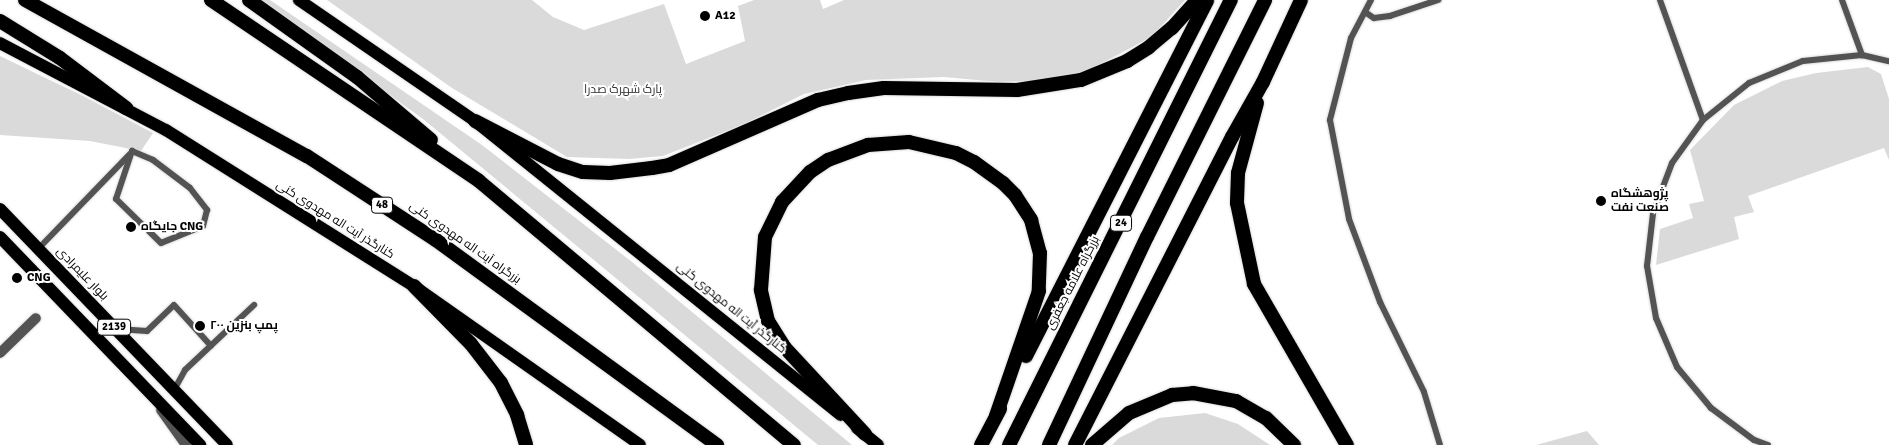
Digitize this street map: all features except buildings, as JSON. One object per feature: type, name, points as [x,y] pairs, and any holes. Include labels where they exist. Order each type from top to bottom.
[{"type":"highway","name":"بزرگراه آیت اله مهدوی کنی","points":[[25,0],[307,156],[436,240],[717,445]]},
{"type":"highway","points":[[211,0],[479,181]]},
{"type":"highway","points":[[249,0],[357,77],[794,445]]},
{"type":"highway","points":[[475,121],[558,164],[584,172],[610,173],[652,168],[669,165],[818,100],[884,88],[1017,90],[1081,80],[1113,69],[1149,47],[1172,28],[1197,0]]},
{"type":"highway","points":[[981,445],[1207,0]]},
{"type":"highway","name":"بزرگراه علامه جعفری","points":[[1009,445],[1231,0]]},
{"type":"highway","name":"24","points":[[1049,445],[1147,237],[1265,0]]},
{"type":"highway","points":[[1075,445],[1232,137],[1263,82],[1301,0]]},
{"type":"highway","points":[[0,22],[60,58],[126,108]]},
{"type":"highway","points":[[1263,82],[1238,173],[1237,203],[1254,284],[1347,445]]},
{"type":"highway","points":[[865,434],[785,348],[768,321],[761,290],[765,237],[782,202],[810,172],[828,160],[875,144],[910,142],[932,145],[974,162],[1015,195],[1031,220],[1040,253],[1038,291],[996,416]]},
{"type":"highway","points":[[414,286],[471,344],[501,383],[518,415],[526,445]]},
{"type":"highway","points":[[1092,445],[1129,413],[1172,395],[1193,393],[1236,401],[1266,418],[1294,445]]},
{"type":"main road","name":"کنارگذر آیت اله مهدوی کنی","points":[[299,0],[475,121],[878,445]]},
{"type":"main road","name":"کنارگذر آیت اله مهدوی کنی","points":[[0,43],[166,130],[414,286],[640,445]]},
{"type":"main road","points":[[0,50],[30,60]]},
{"type":"main road","name":"بلوار علیمرادی","points":[[0,208],[227,445]]},
{"type":"main road","name":"2139","points":[[0,237],[200,445]]},
{"type":"street","points":[[0,354],[36,318]]},
{"type":"street","points":[[149,392],[186,445]]},
{"type":"lane","points":[[1372,0],[1351,38],[1330,120],[1349,219],[1380,302],[1424,392],[1440,445]]},
{"type":"lane","points":[[1365,12],[1374,18],[1390,16],[1438,0]]},
{"type":"lane","points":[[1660,0],[1703,120]]},
{"type":"lane","points":[[1842,0],[1862,55]]},
{"type":"lane","points":[[1768,445],[1754,440],[1711,408],[1677,367],[1656,318],[1647,266],[1653,213],[1672,163],[1703,120],[1748,83],[1794,64],[1862,55],[1889,61]]},
{"type":"lane","points":[[132,151],[153,160],[190,188],[207,210],[203,226],[161,244],[116,199],[132,151]]},
{"type":"lane","points":[[38,248],[132,151]]},
{"type":"lane","points":[[116,329],[146,331],[174,305],[211,346]]},
{"type":"lane","points":[[174,390],[185,370],[254,305]]},
{"type":"green space","points":[[259,0],[270,0],[482,145],[632,262],[852,445],[818,445],[423,119]]},
{"type":"green space","name":"پارک شهرک صدرا","points":[[327,0],[532,0],[553,17],[584,30],[664,4],[686,64],[745,41],[738,6],[754,0],[820,0],[823,9],[844,0],[1185,0],[1151,37],[1091,69],[1056,80],[998,82],[944,77],[866,80],[804,94],[744,124],[663,156],[629,159],[567,157],[452,88]]},
{"type":"green space","points":[[0,56],[83,96],[153,133],[141,151],[90,141],[0,135]]},
{"type":"green space","points":[[1868,67],[1881,74],[1889,99],[1889,160],[1884,148],[1748,196],[1754,212],[1734,217],[1739,239],[1656,265],[1660,229],[1693,218],[1689,204],[1704,201],[1690,150],[1734,105],[1782,81],[1816,73]]},
{"type":"green space","points":[[1205,413],[1238,424],[1270,445],[1112,445],[1119,438],[1159,418]]},
{"type":"green space","points":[[1587,431],[1599,445],[1536,445]]},
{"type":"place","name":"A12","points":[[705,16]]},
{"type":"place","name":"پژوهشگاه صنعت نفت","points":[[1601,201]]},
{"type":"place","name":"جایگاه CNG","points":[[131,227]]},
{"type":"place","name":"CNG","points":[[17,278]]},
{"type":"place","name":"پمپ بنزین ۲۰۰","points":[[200,326]]}]
